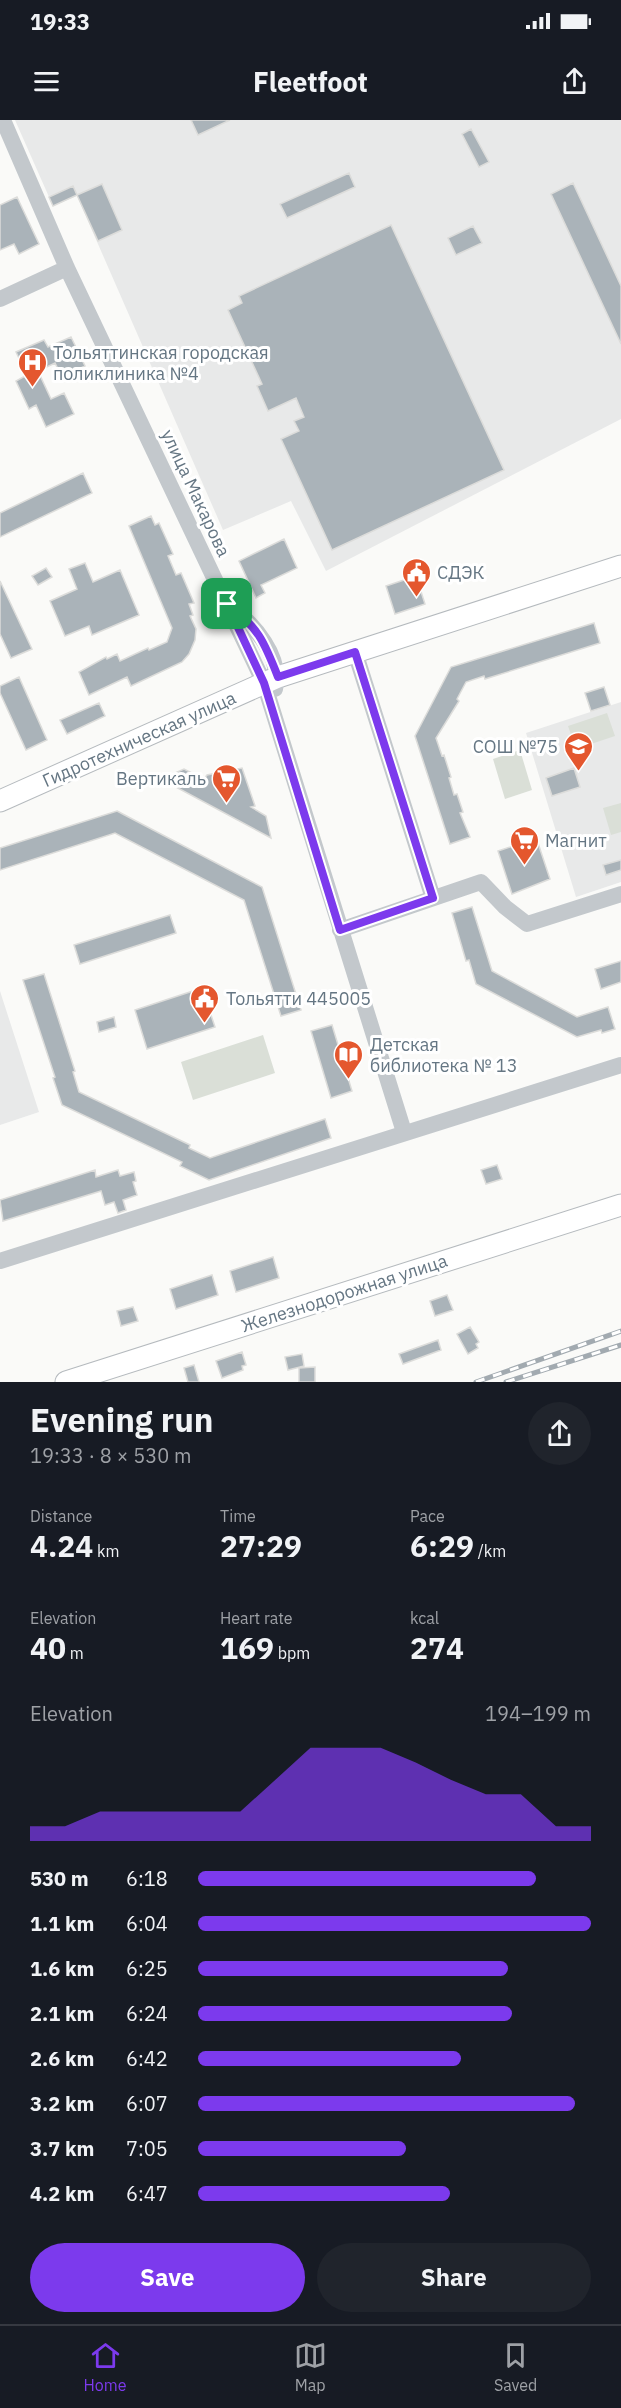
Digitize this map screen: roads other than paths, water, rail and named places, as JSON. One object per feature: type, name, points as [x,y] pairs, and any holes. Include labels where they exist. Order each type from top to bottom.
[{"type":"main road","name":"Гидротехническая улица","points":[[0,801],[271,680],[621,566]]},
{"type":"main road","name":"Железнодорожная улица","points":[[66,1382],[621,1205]]},
{"type":"street","name":"улица Макарова","points":[[3,120],[67,268],[227,604],[248,620],[261,636],[271,680]]},
{"type":"street","points":[[0,299],[67,268]]},
{"type":"street","points":[[355,652],[433,898]]},
{"type":"street","points":[[271,680],[271,705],[404,1132]]},
{"type":"street","points":[[340,930],[481,882],[505,907],[527,924],[621,894]]},
{"type":"street","points":[[0,1261],[621,1065]]},
{"type":"railway","points":[[476,1382],[621,1331]]},
{"type":"railway","points":[[506,1382],[621,1345]]},
{"type":"place","name":"Тольяттинская городская поликлиника №4","points":[[32,388]]},
{"type":"place","name":"СДЭК","points":[[416,598]]},
{"type":"place","name":"СОШ №75","points":[[579,772]]},
{"type":"place","name":"Вертикаль","points":[[227,804]]},
{"type":"place","name":"Магнит","points":[[524,866]]},
{"type":"place","name":"Тольятти 445005","points":[[205,1024]]},
{"type":"place","name":"Детская библиотека № 13","points":[[349,1080]]}]
